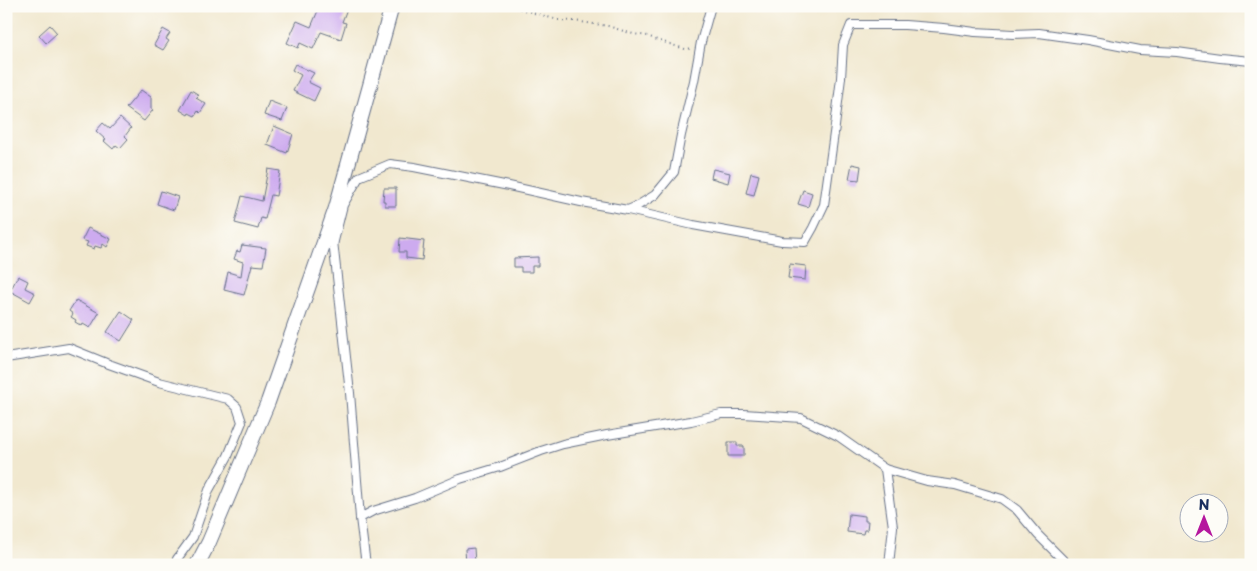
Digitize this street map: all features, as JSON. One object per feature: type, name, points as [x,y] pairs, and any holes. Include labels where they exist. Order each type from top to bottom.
[{"type":"highway","points":[[197,565],[209,542],[268,402],[331,223],[392,6]]},
{"type":"street","points":[[628,210],[655,195],[674,172],[700,47],[711,6]]},
{"type":"street","points":[[333,245],[343,205],[358,177],[390,164],[414,167],[628,210],[676,222],[782,241],[804,242],[824,205],[835,126],[843,45],[850,25],[905,25],[975,32],[1038,34],[1088,40],[1140,50],[1251,60]]},
{"type":"street","points":[[331,223],[350,393],[360,518],[366,565]]},
{"type":"street","points":[[6,358],[69,348],[159,382],[228,398],[237,407],[242,422],[228,456],[209,490],[193,537],[175,565]]},
{"type":"street","points":[[360,518],[373,511],[415,498],[460,479],[500,467],[563,444],[721,414],[744,414],[801,418],[838,436],[885,469],[927,481],[955,485],[1002,499],[1016,510],[1068,565]]},
{"type":"street","points":[[885,469],[893,527],[889,565]]},
{"type":"path","points":[[510,6],[558,20],[574,20],[608,26],[633,34],[648,36],[686,49],[700,47]]},
{"type":"building","points":[[320,6],[333,10],[335,6],[348,6],[342,22],[346,23],[341,39],[321,32],[313,49],[300,43],[298,48],[287,43],[297,21],[311,27]]},
{"type":"building","points":[[50,25],[57,33],[46,43],[39,35]]},
{"type":"building","points":[[163,29],[170,33],[166,39],[169,41],[163,50],[154,45]]},
{"type":"building","points":[[295,64],[314,73],[308,82],[320,88],[314,101],[293,91],[301,75],[292,70]]},
{"type":"building","points":[[141,90],[151,97],[151,109],[153,110],[144,121],[126,108]]},
{"type":"building","points":[[191,90],[199,95],[196,98],[206,104],[200,113],[198,111],[195,116],[189,113],[188,115],[180,110]]},
{"type":"building","points":[[269,101],[287,108],[282,121],[264,115]]},
{"type":"building","points":[[120,118],[131,128],[125,136],[128,139],[120,148],[116,145],[113,149],[96,131],[103,123],[110,129]]},
{"type":"building","points":[[274,126],[293,134],[287,153],[267,145]]},
{"type":"building","points":[[852,164],[861,166],[859,180],[849,179]]},
{"type":"building","points":[[268,169],[280,171],[276,196],[271,195],[265,219],[261,218],[258,229],[235,223],[242,196],[262,201]]},
{"type":"building","points":[[713,169],[730,173],[728,183],[711,178]]},
{"type":"building","points":[[751,173],[759,175],[754,195],[746,193]]},
{"type":"building","points":[[384,188],[396,188],[396,206],[385,206],[385,201],[383,201]]},
{"type":"building","points":[[803,190],[812,193],[808,207],[798,204]]},
{"type":"building","points":[[161,191],[178,197],[174,210],[157,204]]},
{"type":"building","points":[[88,228],[111,239],[107,247],[103,244],[101,248],[95,246],[94,249],[86,246],[88,242],[82,240]]},
{"type":"building","points":[[400,238],[424,241],[422,260],[406,258],[406,252],[399,252]]},
{"type":"building","points":[[242,245],[266,248],[263,266],[252,265],[244,295],[224,290],[228,272],[241,276],[243,262],[234,259],[237,251],[240,252]]},
{"type":"building","points":[[538,257],[538,266],[532,266],[532,272],[521,272],[521,267],[514,267],[514,258]]},
{"type":"building","points":[[790,264],[806,266],[805,280],[788,278]]},
{"type":"building","points":[[18,276],[28,281],[25,288],[35,293],[30,302],[10,291]]},
{"type":"building","points":[[76,300],[99,313],[90,328],[75,322],[76,320],[71,317],[73,314],[69,311]]},
{"type":"building","points":[[121,311],[134,320],[121,341],[107,332]]},
{"type":"building","points":[[728,442],[737,442],[737,446],[744,446],[744,456],[728,456]]},
{"type":"building","points":[[849,514],[865,516],[865,521],[868,521],[867,530],[864,530],[863,534],[847,532]]},
{"type":"building","points":[[474,548],[475,564],[466,564],[465,549]]}]
